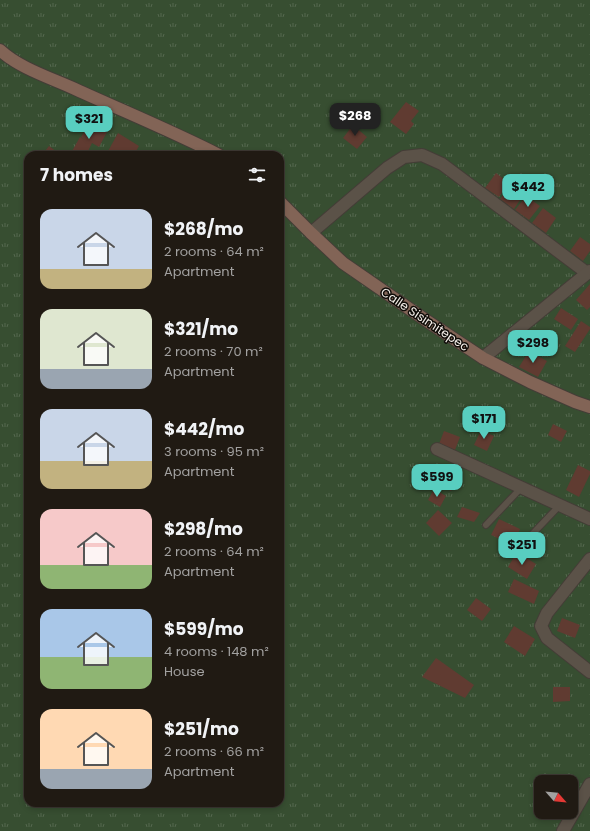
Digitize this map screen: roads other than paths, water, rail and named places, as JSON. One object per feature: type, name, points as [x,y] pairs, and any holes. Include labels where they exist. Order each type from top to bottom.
[{"type":"street","points":[[0,50],[31,70],[211,151]]},
{"type":"street","points":[[311,233],[387,168],[404,157],[422,155],[442,164],[589,272],[483,358]]},
{"type":"street","name":"Calle Sisimitepec","points":[[284,206],[343,262],[372,284],[483,358],[530,382],[590,407]]},
{"type":"street","points":[[437,448],[590,519]]},
{"type":"street","points":[[590,558],[547,613],[541,626],[547,638],[590,672]]},
{"type":"street","points":[[563,831],[590,784]]},
{"type":"lane","points":[[486,525],[521,488]]},
{"type":"lane","points":[[521,546],[560,504]]}]
